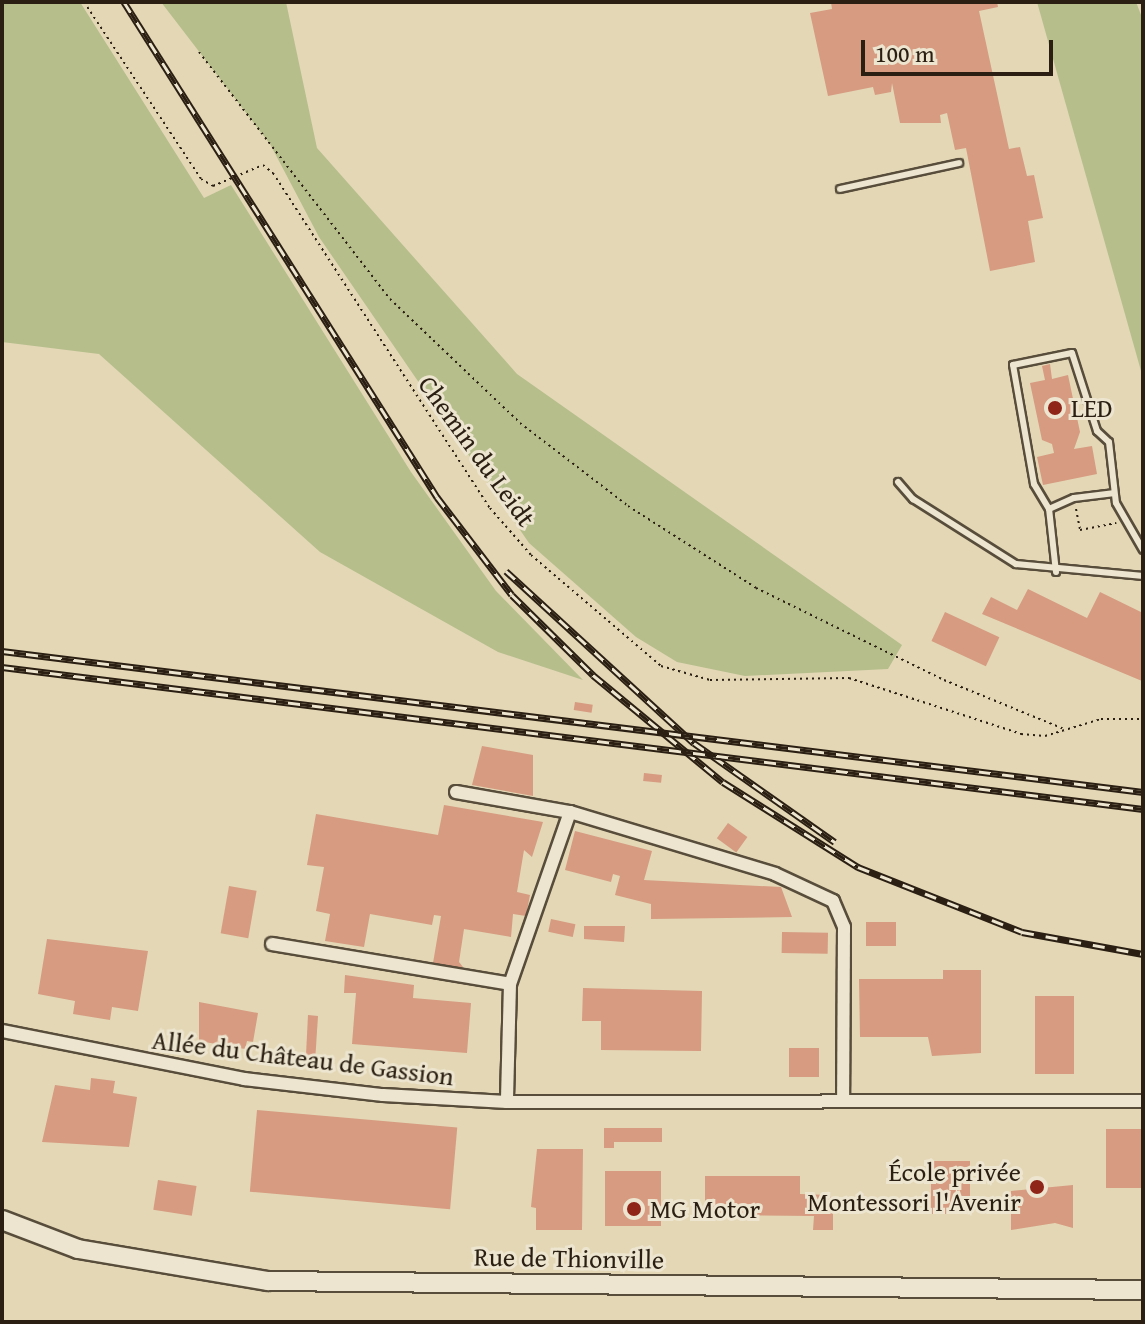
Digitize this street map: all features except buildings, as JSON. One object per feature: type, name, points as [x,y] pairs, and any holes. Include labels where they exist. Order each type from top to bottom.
[{"type":"main road","name":"Rue de Thionville","points":[[2,1220],[78,1249],[268,1281],[1143,1290]]},
{"type":"street","points":[[456,792],[570,812],[775,874],[833,901],[844,927],[843,1101]]},
{"type":"street","points":[[507,1102],[510,984],[570,812]]},
{"type":"street","points":[[272,944],[510,984]]},
{"type":"street","name":"Allée du Château de Gassion","points":[[2,1031],[244,1079],[507,1102],[1143,1101]]},
{"type":"lane","points":[[840,189],[959,163]]},
{"type":"lane","points":[[1056,572],[1049,509],[1034,484],[1013,365],[1072,353],[1097,431],[1109,442],[1113,493],[1125,521],[1143,550]]},
{"type":"lane","points":[[898,482],[993,552],[1056,572],[1143,576]]},
{"type":"lane","points":[[1049,509],[1074,498],[1113,493]]},
{"type":"path","name":"Chemin du Leidt","points":[[84,2],[201,179],[213,186],[263,165],[273,173],[490,508],[531,555],[642,653],[670,672],[693,678],[849,678],[1021,734],[1066,729],[1101,719],[1143,719]]},
{"type":"path","points":[[199,52],[390,299],[531,432],[628,506],[756,588],[930,674],[1066,729]]},
{"type":"path","points":[[1074,498],[1080,530],[1125,521]]},
{"type":"green space","points":[[2,2],[80,2],[204,198],[231,185],[411,472],[496,591],[583,680],[498,652],[320,552],[99,354],[2,342]]},
{"type":"green space","points":[[161,2],[286,2],[317,148],[517,374],[902,645],[888,669],[745,676],[677,662],[636,637],[529,543],[319,237],[270,144]]},
{"type":"green space","points":[[1037,2],[1136,2],[1143,20],[1143,378]]},
{"type":"railway","points":[[124,2],[437,497],[512,595],[593,675],[723,782],[858,867],[1022,932],[1143,954]]},
{"type":"railway","points":[[506,571],[694,743],[835,842]]},
{"type":"railway","points":[[2,651],[1143,792]]},
{"type":"railway","points":[[2,667],[1143,809]]},
{"type":"place","name":"LED","points":[[1055,408]]},
{"type":"place","name":"École privée Montessori l'Avenir","points":[[1037,1187]]},
{"type":"place","name":"MG Motor","points":[[634,1209]]}]
